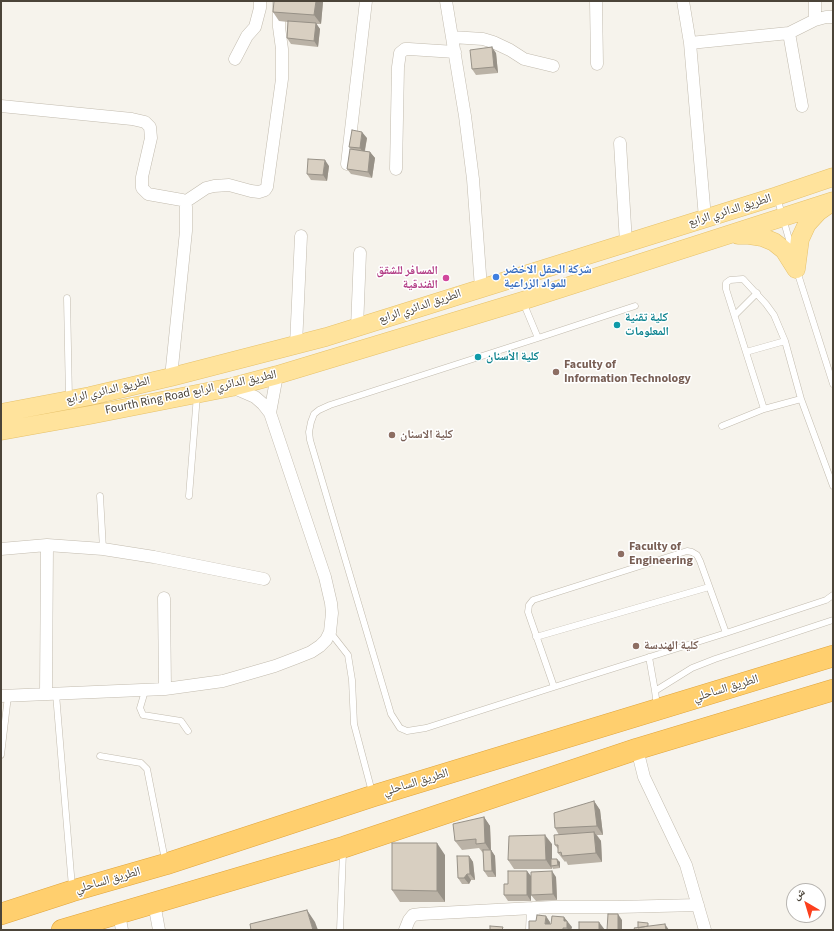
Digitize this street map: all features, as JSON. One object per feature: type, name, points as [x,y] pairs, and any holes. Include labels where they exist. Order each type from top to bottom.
[{"type":"highway","name":"الطريق الساحلي","points":[[1,914],[72,891],[166,864],[373,796],[656,700],[833,656]]},
{"type":"highway","points":[[62,930],[114,923],[154,903],[344,847],[637,749],[833,690]]},
{"type":"main road","name":"الطريق الدائري الرابع","points":[[1,412],[69,400],[171,377],[357,328],[833,177]]},
{"type":"main road","name":"الطريق الدائري الرابع","points":[[379,345],[727,236],[833,201]]},
{"type":"main road","points":[[796,269],[800,239],[807,224],[818,212],[833,201]]},
{"type":"main road","points":[[727,236],[749,235],[762,237],[774,242],[784,250],[796,269]]},
{"type":"main road","name":"Fourth Ring Road الطريق الدائري الرابع","points":[[1,431],[90,415],[232,386],[277,375],[379,345]]},
{"type":"street","points":[[235,59],[247,36],[255,27],[260,8],[260,1]]},
{"type":"street","points":[[185,202],[206,188],[214,186],[229,185],[259,192],[265,190],[267,187],[282,80],[282,49],[278,27],[279,1]]},
{"type":"street","points":[[347,164],[366,1]]},
{"type":"street","points":[[446,1],[465,116],[473,180],[481,288]]},
{"type":"street","points":[[596,1],[596,64]]},
{"type":"street","points":[[683,1],[690,43],[705,218]]},
{"type":"street","points":[[815,1],[815,20]]},
{"type":"street","points":[[690,43],[788,33],[815,20],[833,17]]},
{"type":"street","points":[[788,33],[802,106]]},
{"type":"street","points":[[452,37],[482,39],[493,42],[524,59],[553,66]]},
{"type":"street","points":[[396,169],[398,67],[400,54],[409,49],[455,52]]},
{"type":"street","points":[[1,106],[132,119],[146,122],[150,127],[151,138],[142,177],[142,188],[148,194],[182,200],[185,202]]},
{"type":"street","points":[[620,143],[626,243]]},
{"type":"street","points":[[171,377],[186,231],[185,202]]},
{"type":"street","points":[[296,345],[302,236]]},
{"type":"street","points":[[357,328],[360,253]]},
{"type":"street","points":[[270,413],[277,375]]},
{"type":"street","points":[[4,696],[145,691],[223,681],[275,666],[310,652],[326,640],[330,632],[332,622],[331,603],[325,577],[270,413],[255,397],[232,386]]},
{"type":"street","points":[[47,545],[51,694]]},
{"type":"street","points":[[1,549],[47,545],[103,549],[154,557],[264,579]]},
{"type":"street","points":[[164,598],[165,689]]},
{"type":"street","points":[[637,749],[644,777],[686,865],[705,930]]},
{"type":"street","points":[[154,903],[160,930]]},
{"type":"street","points":[[406,930],[409,920],[413,915],[533,908],[698,905]]},
{"type":"street","points":[[532,930],[533,908]]},
{"type":"lane","points":[[777,196],[796,269],[833,384]]},
{"type":"lane","points":[[764,409],[726,289],[728,282],[742,278],[757,293],[774,315],[785,341],[801,399],[833,486]]},
{"type":"lane","points":[[735,315],[757,293]]},
{"type":"lane","points":[[67,298],[69,400]]},
{"type":"lane","points":[[522,301],[538,338]]},
{"type":"lane","points":[[635,306],[330,405],[314,414],[309,432],[313,448],[391,714],[400,728],[407,731],[426,728],[726,634],[826,600],[833,596]]},
{"type":"lane","points":[[746,352],[785,341]]},
{"type":"lane","points":[[189,496],[197,393]]},
{"type":"lane","points":[[722,426],[764,409],[801,399]]},
{"type":"lane","points":[[100,496],[103,549]]},
{"type":"lane","points":[[554,687],[528,612],[529,605],[533,600],[686,551],[698,555],[726,634]]},
{"type":"lane","points":[[536,637],[709,587]]},
{"type":"lane","points":[[656,700],[678,676],[698,666],[833,620]]},
{"type":"lane","points":[[330,632],[348,655],[352,680],[354,724],[373,796]]},
{"type":"lane","points":[[649,657],[656,700]]},
{"type":"lane","points":[[145,691],[140,708],[143,715],[181,721],[188,731]]},
{"type":"lane","points":[[51,694],[72,891]]},
{"type":"lane","points":[[1,755],[4,696]]},
{"type":"lane","points":[[100,756],[141,762],[147,769],[166,864]]},
{"type":"lane","points":[[340,930],[344,847]]},
{"type":"building","points":[[274,1],[316,1],[314,15],[273,12]]},
{"type":"building","points":[[288,21],[316,23],[314,41],[287,38]]},
{"type":"building","points":[[492,47],[494,67],[472,69],[470,50]]},
{"type":"building","points":[[352,130],[362,132],[360,148],[349,147]]},
{"type":"building","points":[[350,149],[370,152],[368,172],[347,169]]},
{"type":"building","points":[[308,159],[325,160],[323,175],[307,174]]},
{"type":"building","points":[[594,801],[597,826],[555,828],[554,813]]},
{"type":"building","points":[[484,817],[485,843],[476,844],[476,839],[455,841],[453,824]]},
{"type":"building","points":[[594,832],[596,853],[562,856],[561,852],[558,853],[558,845],[555,845],[554,835]]},
{"type":"building","points":[[545,835],[546,860],[508,860],[509,836]]},
{"type":"building","points":[[392,843],[437,843],[437,891],[392,890]]},
{"type":"building","points":[[483,850],[491,850],[492,871],[484,871]]},
{"type":"building","points":[[457,856],[469,856],[470,874],[467,874],[464,878],[458,878]]},
{"type":"building","points":[[551,859],[557,859],[558,865],[551,866]]},
{"type":"building","points":[[508,871],[527,871],[527,895],[504,895],[504,884],[508,884]]},
{"type":"building","points":[[552,871],[553,894],[531,895],[531,872]]},
{"type":"building","points":[[307,910],[313,930],[251,930],[250,924]]},
{"type":"building","points":[[608,914],[618,914],[618,930],[607,930]]},
{"type":"building","points":[[537,915],[546,916],[545,924],[551,924],[552,916],[564,917],[564,921],[567,921],[567,928],[563,928],[563,930],[529,930],[529,921],[536,921]]},
{"type":"building","points":[[579,922],[599,922],[599,930],[579,930]]},
{"type":"building","points":[[638,922],[648,923],[648,926],[638,928]]},
{"type":"building","points":[[665,924],[666,930],[635,930],[634,928]]},
{"type":"building","points":[[490,926],[503,927],[502,930],[490,930]]},
{"type":"place","name":"شركة الحقل الاخضر للمواد الزراعية","points":[[496,277]]},
{"type":"place","name":"المسافر للشقق الفندقية","points":[[446,278]]},
{"type":"place","name":"كلية تقنية المعلومات","points":[[617,325]]},
{"type":"place","name":"كلية الأسنان","points":[[478,357]]},
{"type":"place","name":"Faculty of Information Technology","points":[[556,372]]},
{"type":"place","name":"كلية الاسنان","points":[[392,435]]},
{"type":"place","name":"Faculty of Engineering","points":[[621,554]]},
{"type":"place","name":"كلية الهندسة","points":[[636,646]]}]
